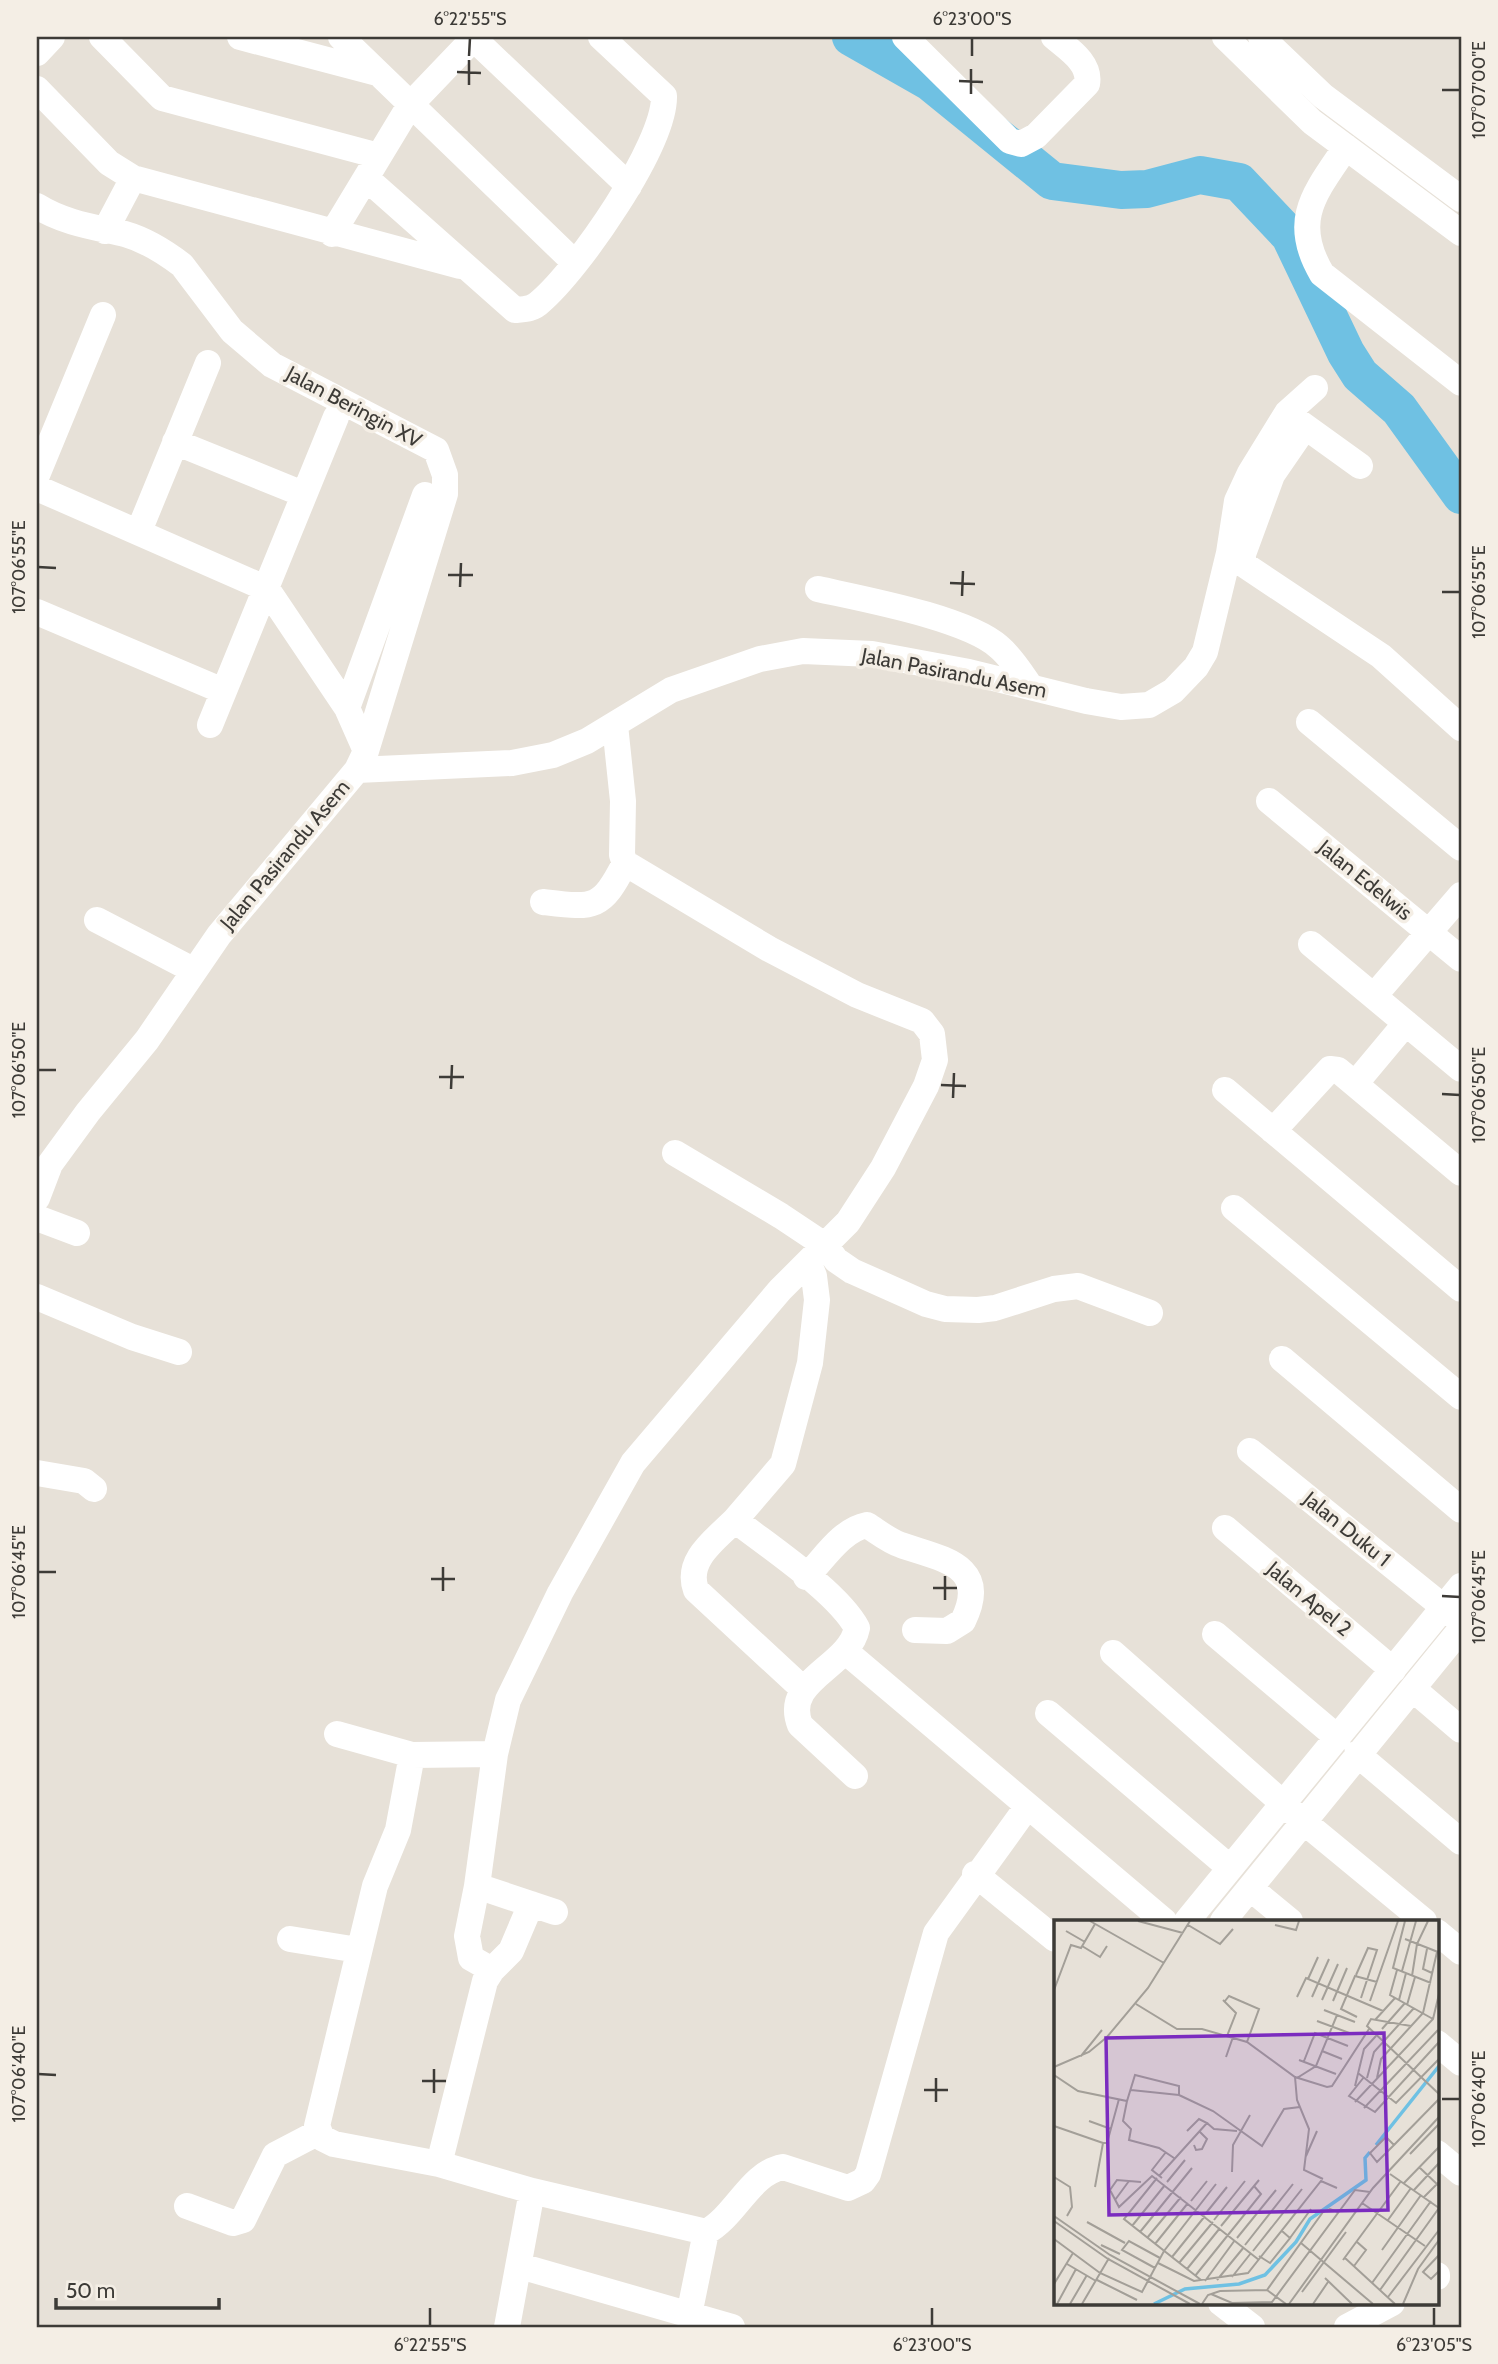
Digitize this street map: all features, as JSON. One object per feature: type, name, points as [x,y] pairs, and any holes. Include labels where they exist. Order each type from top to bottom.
[{"type":"street","points":[[37,53],[52,37]]},
{"type":"street","points":[[102,37],[162,98],[372,167],[463,267],[515,310],[527,309],[540,303],[575,263],[629,186],[664,111],[664,96],[601,37]]},
{"type":"street","points":[[240,37],[377,73]]},
{"type":"street","points":[[341,37],[575,263]]},
{"type":"street","points":[[332,234],[410,105],[474,37],[629,186]]},
{"type":"street","points":[[905,37],[1010,141],[1021,144],[1036,136],[1087,84],[1088,74],[1084,65],[1054,37]]},
{"type":"street","points":[[1225,37],[1312,122],[1461,233]]},
{"type":"street","points":[[1261,37],[1323,96],[1457,187],[1433,212]]},
{"type":"street","points":[[37,89],[108,163],[133,178],[332,234],[463,267]]},
{"type":"street","points":[[1346,147],[1317,190],[1307,212],[1306,238],[1312,258],[1322,274],[1461,383]]},
{"type":"street","points":[[105,231],[133,178]]},
{"type":"street","name":"Jalan Beringin XV","points":[[37,206],[74,223],[140,239],[182,265],[232,331],[272,365],[436,450],[445,475],[445,494],[361,760]]},
{"type":"street","points":[[37,475],[103,315]]},
{"type":"street","points":[[139,531],[208,363]]},
{"type":"street","name":"Jalan Pasirandu Asem","points":[[37,1198],[43,1163],[147,1041],[193,970],[361,760],[512,763],[553,755],[615,725],[671,690],[760,659],[803,651],[872,654],[1030,686],[1086,701],[1136,707],[1161,700],[1186,678],[1205,652],[1229,553],[1237,501],[1250,473],[1296,420],[1315,388]]},
{"type":"street","points":[[210,725],[336,417]]},
{"type":"street","points":[[1360,466],[1296,420],[1272,475],[1243,554],[1243,564],[1381,656],[1461,728]]},
{"type":"street","points":[[175,442],[303,494]]},
{"type":"street","points":[[37,488],[267,589],[347,708],[361,760]]},
{"type":"street","points":[[347,708],[425,495]]},
{"type":"street","points":[[818,589],[902,608],[968,630],[999,648],[1030,686]]},
{"type":"street","points":[[37,612],[223,691]]},
{"type":"street","points":[[1309,722],[1461,848]]},
{"type":"street","points":[[492,1970],[471,1958],[467,1947],[495,1754],[508,1700],[560,1593],[634,1463],[780,1290],[817,1255],[866,1196],[926,1086],[936,1060],[932,1034],[922,1021],[858,995],[769,949],[625,863],[622,855],[623,801],[615,725]]},
{"type":"street","name":"Jalan Edelwis","points":[[1269,801],[1461,959]]},
{"type":"street","points":[[543,902],[586,907],[600,903],[611,890],[625,863]]},
{"type":"street","points":[[1374,996],[1461,895]]},
{"type":"street","points":[[97,919],[193,970]]},
{"type":"street","points":[[1311,944],[1461,1069]]},
{"type":"street","points":[[1356,1084],[1406,1023]]},
{"type":"street","points":[[1273,1131],[1330,1069],[1342,1072],[1461,1174]]},
{"type":"street","points":[[1225,1090],[1461,1289]]},
{"type":"street","points":[[675,1153],[744,1192],[817,1255],[836,1260],[852,1271],[926,1304],[944,1309],[995,1308],[1054,1289],[1078,1286],[1150,1313]]},
{"type":"street","points":[[1234,1208],[1461,1397]]},
{"type":"street","points":[[37,1218],[77,1233]]},
{"type":"street","points":[[803,1689],[696,1590],[692,1574],[694,1564],[783,1464],[810,1363],[817,1300],[814,1276],[817,1255]]},
{"type":"street","points":[[37,1297],[132,1337],[179,1352]]},
{"type":"street","points":[[1282,1359],[1461,1510]]},
{"type":"street","name":"Jalan Duku 1","points":[[1250,1451],[1453,1614]]},
{"type":"street","points":[[37,1473],[84,1481],[94,1489]]},
{"type":"street","points":[[735,1521],[844,1610],[856,1628],[855,1637],[845,1651],[803,1689],[796,1701],[795,1713],[800,1725],[855,1776]]},
{"type":"street","points":[[806,1577],[841,1538],[856,1527],[867,1525],[897,1544],[958,1564],[968,1577],[970,1590],[962,1621],[947,1630],[915,1630]]},
{"type":"street","name":"Jalan Apel 2","points":[[1225,1528],[1393,1670]]},
{"type":"street","points":[[1224,1920],[1250,1888],[1294,1813],[1348,1746],[1393,1670],[1453,1614],[1461,1586]]},
{"type":"street","points":[[1348,1746],[1413,1689],[1461,1629]]},
{"type":"street","points":[[1215,1634],[1461,1842]]},
{"type":"street","points":[[845,1651],[1163,1920]]},
{"type":"street","points":[[1113,1653],[1294,1813],[1423,1920]]},
{"type":"street","points":[[1413,1689],[1461,1730]]},
{"type":"street","points":[[1048,1713],[1229,1867]]},
{"type":"street","points":[[337,1734],[412,1755],[495,1754]]},
{"type":"street","points":[[412,1755],[398,1830],[375,1886],[358,1950],[320,2103],[318,2132],[322,2138],[334,2144],[439,2164],[532,2191],[706,2232],[723,2221],[756,2183],[776,2168],[783,2167],[848,2188],[863,2181],[868,2174],[930,1946],[975,1874],[1027,1807]]},
{"type":"street","points":[[1188,1920],[1229,1867],[1294,1813]]},
{"type":"street","points":[[975,1874],[1054,1938]]},
{"type":"street","points":[[439,2164],[485,1981],[492,1970],[512,1951],[543,1908],[477,1886]]},
{"type":"street","points":[[1250,1888],[1289,1920]]},
{"type":"street","points":[[1438,1933],[1461,1952]]},
{"type":"street","points":[[290,1939],[358,1950]]},
{"type":"street","points":[[1438,2044],[1461,2063]]},
{"type":"street","points":[[187,2206],[233,2223],[243,2220],[271,2159],[318,2132]]},
{"type":"street","points":[[1438,2154],[1461,2173]]},
{"type":"street","points":[[507,2327],[532,2191]]},
{"type":"street","points":[[690,2315],[706,2232]]},
{"type":"street","points":[[520,2266],[732,2327]]},
{"type":"street","points":[[1222,2304],[1252,2327]]},
{"type":"street","points":[[1347,2327],[1373,2307]]},
{"type":"waterway","points":[[851,37],[930,82],[1052,181],[1121,190],[1147,189],[1200,175],[1239,182],[1290,236],[1346,353],[1360,375],[1399,409],[1461,495]]}]
